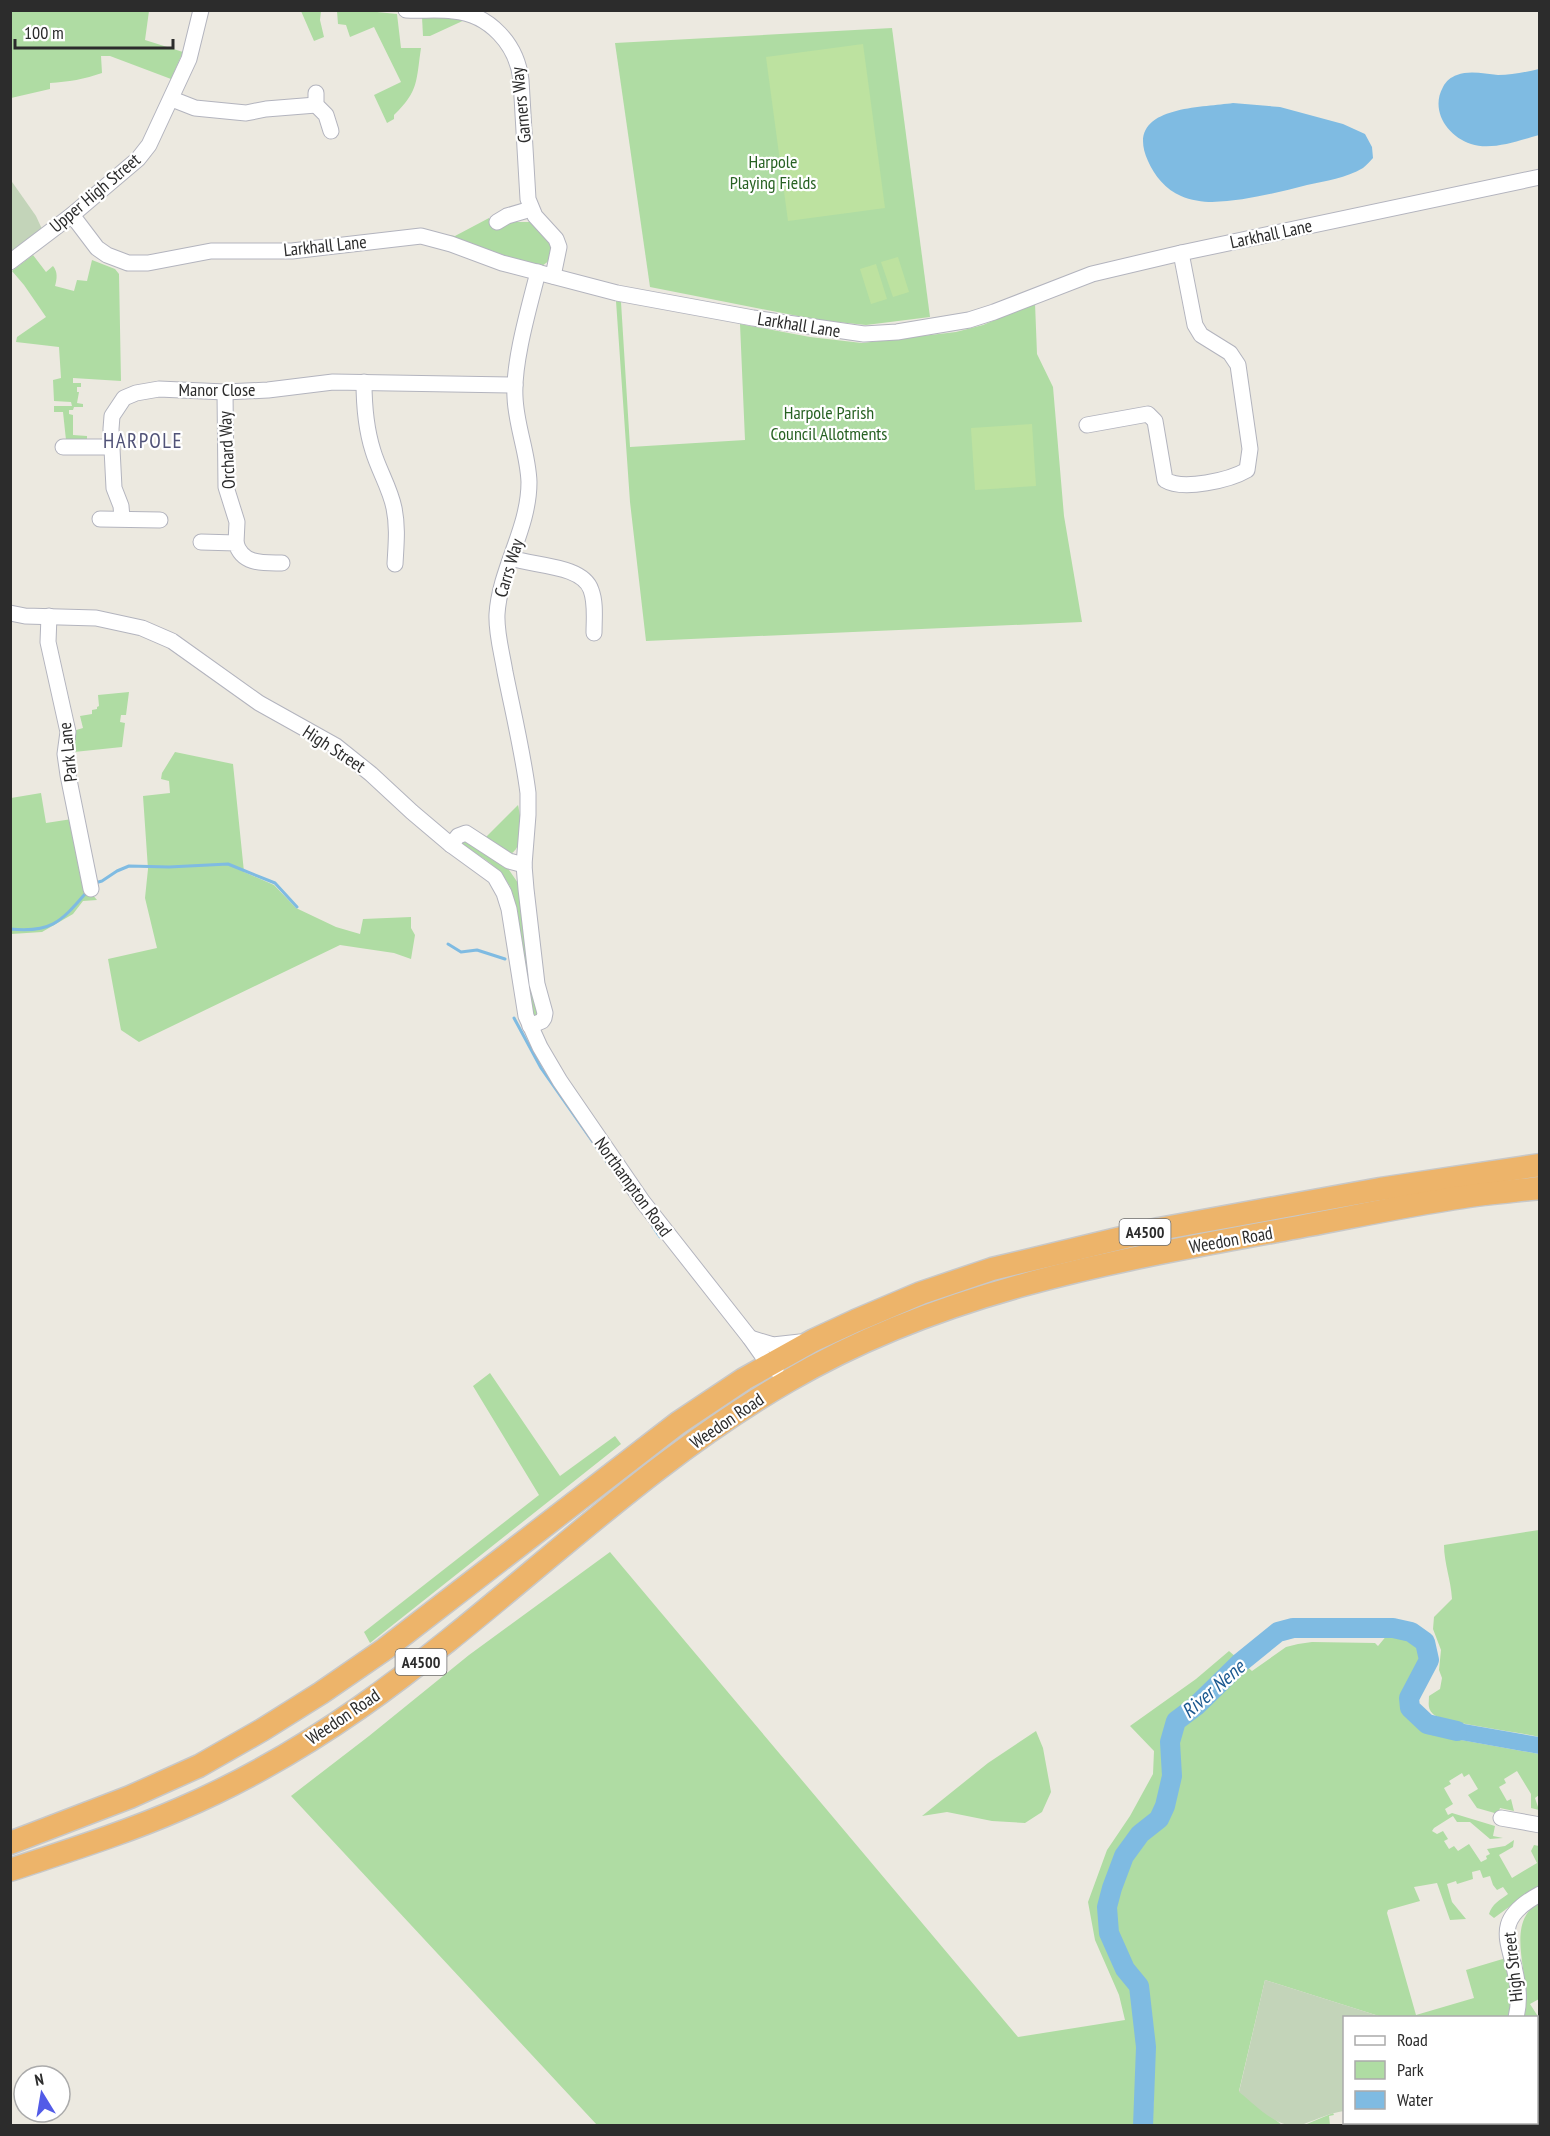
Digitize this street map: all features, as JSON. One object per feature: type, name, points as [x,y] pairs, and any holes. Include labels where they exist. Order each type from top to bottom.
[{"type":"highway","name":"Weedon Road","points":[[10,1843],[130,1797],[199,1766],[321,1693],[385,1649],[669,1429],[744,1379],[814,1340],[921,1293],[1023,1261],[1170,1227],[1380,1189],[1539,1166]]},
{"type":"highway","name":"Weedon Road","points":[[10,1870],[129,1830],[182,1808],[239,1781],[294,1750],[356,1710],[415,1667],[594,1520],[700,1437],[789,1380],[840,1353],[910,1321],[1048,1277],[1208,1243],[1461,1197],[1539,1188]]},
{"type":"street","name":"Upper High Street","points":[[10,262],[72,215],[138,159],[149,145],[189,59],[201,10]]},
{"type":"street","name":"Garners Way","points":[[406,10],[455,11],[474,14],[503,37],[519,67],[528,199],[531,210]]},
{"type":"street","points":[[172,99],[195,108],[246,113],[316,99],[332,131]]},
{"type":"street","name":"Larkhall Lane","points":[[72,215],[97,248],[107,255],[128,263],[147,263],[211,251],[292,251],[421,236],[452,244],[502,263],[617,293],[753,318],[864,334],[897,332],[969,320],[1092,274],[1539,177]]},
{"type":"street","points":[[497,222],[531,210],[556,239],[559,247],[553,276]]},
{"type":"street","points":[[1087,425],[1148,414],[1155,421],[1165,480],[1171,484],[1183,486],[1238,476],[1247,471],[1250,449],[1238,365],[1230,353],[1201,335],[1195,325],[1181,253]]},
{"type":"street","name":"Carrs Way","points":[[530,1026],[542,1021],[545,1013],[537,984],[524,865],[529,806],[497,618],[501,580],[511,558],[528,501],[529,480],[526,452],[516,418],[515,385],[522,339],[538,272]]},
{"type":"street","name":"Manor Close","points":[[122,518],[121,506],[114,488],[111,447],[112,416],[124,398],[136,393],[159,389],[225,392],[268,390],[333,382],[515,385]]},
{"type":"street","points":[[364,382],[368,432],[373,451],[390,492],[394,510],[397,533],[395,564]]},
{"type":"street","name":"Orchard Way","points":[[225,392],[226,487],[237,522],[236,543]]},
{"type":"street","points":[[63,447],[111,447]]},
{"type":"street","points":[[100,519],[160,520]]},
{"type":"street","points":[[201,542],[236,543],[239,552],[247,559],[256,562],[282,563]]},
{"type":"street","points":[[511,558],[527,564],[568,570],[584,578],[589,583],[593,597],[594,633]]},
{"type":"street","name":"High Street","points":[[10,613],[25,616],[96,618],[142,628],[172,641],[259,704],[336,746],[451,845],[495,877],[504,893],[509,909],[523,1000],[530,1026]]},
{"type":"street","name":"Park Lane","points":[[49,616],[48,642],[68,732],[66,754],[68,775],[91,889]]},
{"type":"street","points":[[451,845],[458,836],[466,833],[509,861],[524,865]]},
{"type":"street","name":"Northampton Road","points":[[530,1026],[560,1081],[616,1165],[769,1365],[789,1380]]},
{"type":"street","points":[[744,1379],[751,1362],[752,1342],[773,1345],[814,1340]]},
{"type":"street","points":[[1510,1824],[1539,1825]]},
{"type":"street","name":"High Street","points":[[1516,2016],[1518,1989],[1506,1939],[1508,1925],[1519,1909],[1539,1894]]},
{"type":"green space","points":[[10,11],[149,11],[145,40],[183,52],[171,79],[110,56],[101,56],[102,73],[76,80],[50,83],[50,89],[11,98]]},
{"type":"green space","points":[[301,11],[321,11],[320,20],[324,37],[314,41]]},
{"type":"green space","points":[[337,11],[397,14],[401,48],[421,48],[417,77],[412,92],[394,115],[394,119],[387,123],[374,95],[401,82],[374,27],[350,37],[346,25],[338,24]]},
{"type":"green space","points":[[422,17],[469,18],[430,36],[423,36]]},
{"type":"green space","name":"Harpole Playing Fields","points":[[892,28],[930,317],[866,325],[818,320],[650,287],[615,43]]},
{"type":"green space","points":[[863,44],[885,208],[788,221],[766,57]]},
{"type":"green space","points":[[10,179],[36,216],[42,229],[11,251]]},
{"type":"green space","points":[[489,218],[495,227],[507,222],[531,222],[553,246],[550,260],[542,266],[532,265],[433,233],[455,236]]},
{"type":"green space","points":[[33,255],[46,272],[53,266],[57,276],[55,286],[74,291],[77,280],[87,281],[92,260],[115,269],[119,274],[121,381],[73,378],[73,383],[81,383],[81,387],[77,387],[77,392],[79,392],[77,403],[83,404],[83,407],[74,407],[73,410],[69,410],[69,414],[73,415],[73,435],[87,436],[87,440],[66,440],[63,412],[54,412],[54,406],[72,406],[71,402],[54,401],[53,380],[61,378],[59,347],[16,342],[17,337],[46,317],[12,271]]},
{"type":"green space","points":[[898,257],[909,292],[893,297],[881,262]]},
{"type":"green space","points":[[876,264],[887,299],[871,304],[860,269]]},
{"type":"green space","name":"Harpole Parish Council Allotments","points":[[616,301],[621,302],[630,447],[745,440],[740,324],[810,337],[862,343],[956,332],[983,325],[1035,303],[1037,354],[1053,387],[1064,516],[1082,622],[646,641],[630,502]]},
{"type":"green space","points":[[1032,424],[1036,486],[975,490],[971,428]]},
{"type":"green space","points":[[129,692],[126,715],[121,715],[120,722],[125,723],[122,747],[74,752],[73,731],[83,728],[80,716],[92,714],[92,710],[97,709],[98,695]]},
{"type":"green space","points":[[175,752],[233,764],[244,872],[274,885],[296,908],[336,927],[360,934],[363,919],[411,917],[411,928],[415,935],[411,959],[394,953],[340,945],[139,1042],[121,1030],[108,959],[157,948],[145,898],[148,869],[143,796],[170,793],[169,781],[161,779],[162,773]]},
{"type":"green space","points":[[41,793],[46,823],[72,819],[85,886],[97,900],[83,901],[73,914],[42,932],[11,934],[11,798]]},
{"type":"green space","points":[[518,805],[521,824],[520,838],[511,854],[485,838]]},
{"type":"green space","points":[[463,837],[507,867],[518,883],[539,1016],[533,1018],[511,889],[496,868],[460,844]]},
{"type":"green space","points":[[490,1373],[560,1476],[615,1436],[621,1444],[370,1643],[364,1632],[539,1495],[473,1386]]},
{"type":"green space","points":[[1539,1530],[1539,1737],[1451,1721],[1433,1714],[1429,1708],[1429,1696],[1440,1689],[1442,1678],[1439,1670],[1441,1650],[1433,1629],[1434,1617],[1452,1599],[1444,1545]]},
{"type":"green space","points":[[610,1552],[1018,2037],[1125,2020],[1119,1995],[1095,1940],[1088,1902],[1107,1850],[1130,1816],[1153,1774],[1154,1751],[1130,1726],[1196,1679],[1229,1651],[1252,1671],[1286,1647],[1298,1644],[1312,1642],[1375,1643],[1378,1646],[1393,1628],[1411,1632],[1425,1642],[1429,1660],[1409,1698],[1410,1708],[1431,1726],[1428,1734],[1539,1754],[1539,1795],[1535,1798],[1539,1810],[1531,1808],[1531,1794],[1517,1771],[1504,1779],[1506,1783],[1499,1787],[1507,1801],[1511,1799],[1514,1811],[1500,1808],[1498,1814],[1477,1808],[1468,1795],[1478,1789],[1469,1774],[1464,1777],[1462,1773],[1449,1781],[1451,1784],[1444,1788],[1453,1804],[1445,1809],[1448,1815],[1452,1813],[1495,1826],[1493,1836],[1503,1838],[1490,1839],[1470,1822],[1457,1822],[1453,1816],[1432,1831],[1437,1834],[1443,1831],[1448,1839],[1444,1841],[1449,1849],[1454,1846],[1458,1851],[1469,1844],[1481,1862],[1490,1854],[1487,1849],[1505,1846],[1514,1840],[1513,1847],[1499,1855],[1512,1878],[1537,1863],[1531,1851],[1534,1845],[1539,1846],[1539,1885],[1494,1918],[1489,1914],[1490,1911],[1508,1894],[1503,1887],[1497,1890],[1490,1876],[1483,1878],[1480,1870],[1472,1872],[1473,1879],[1457,1884],[1456,1881],[1447,1884],[1452,1902],[1466,1919],[1450,1920],[1437,1883],[1414,1887],[1420,1901],[1388,1910],[1387,1913],[1416,2015],[1474,1998],[1466,1970],[1506,1958],[1511,1973],[1511,2016],[1379,2016],[1265,1980],[1239,2091],[1282,2125],[1151,2125],[1154,2098],[1153,2037],[1146,2047],[1143,2125],[597,2125],[291,1796],[469,1655]]},
{"type":"green space","points":[[1036,1731],[1043,1748],[1051,1792],[1042,1812],[1025,1823],[992,1821],[947,1812],[922,1816],[988,1763]]},
{"type":"green space","points":[[1539,1903],[1539,1999],[1530,2004],[1538,2016],[1523,2016],[1525,1993],[1520,1943],[1524,1920],[1529,1911]]},
{"type":"green space","points":[[1265,1980],[1379,2016],[1343,2016],[1343,2111],[1304,2124],[1286,2125],[1269,2116],[1239,2092]]},
{"type":"green space","points":[[1333,2113],[1334,2115],[1329,2116],[1330,2125],[1302,2126]]},
{"type":"green space","points":[[1475,2124],[1476,2125],[1403,2125]]},
{"type":"water","points":[[1539,69],[1539,135],[1506,144],[1479,146],[1462,140],[1448,129],[1443,121],[1439,96],[1444,85],[1453,77],[1467,73],[1503,75]]},
{"type":"water","points":[[1233,103],[1280,107],[1343,124],[1365,134],[1372,147],[1373,158],[1363,168],[1343,177],[1248,198],[1205,202],[1192,200],[1170,190],[1157,177],[1148,161],[1143,143],[1146,129],[1155,120],[1168,113]]},
{"type":"water","points":[[1434,1716],[1453,1722],[1539,1737],[1539,1754],[1427,1734]]},
{"type":"waterway","points":[[95,883],[129,866],[169,867],[228,864],[275,883],[297,907]]},
{"type":"waterway","points":[[10,929],[35,929],[53,924],[61,919],[85,894]]},
{"type":"waterway","points":[[448,944],[461,952],[477,950],[505,959]]},
{"type":"waterway","points":[[514,1018],[541,1068],[609,1165]]},
{"type":"waterway","points":[[653,1227],[660,1237]]},
{"type":"waterway","name":"River Nene","points":[[1143,2126],[1146,2047],[1139,1986],[1125,1969],[1109,1933],[1107,1907],[1124,1856],[1140,1834],[1159,1819],[1165,1806],[1172,1776],[1170,1742],[1176,1721],[1196,1706],[1241,1662],[1278,1632],[1293,1628],[1393,1628],[1411,1632],[1425,1642],[1429,1660],[1409,1698],[1410,1708],[1427,1724],[1457,1731]]},
{"type":"district","name":"HARPOLE","points":[[143,441]]}]
